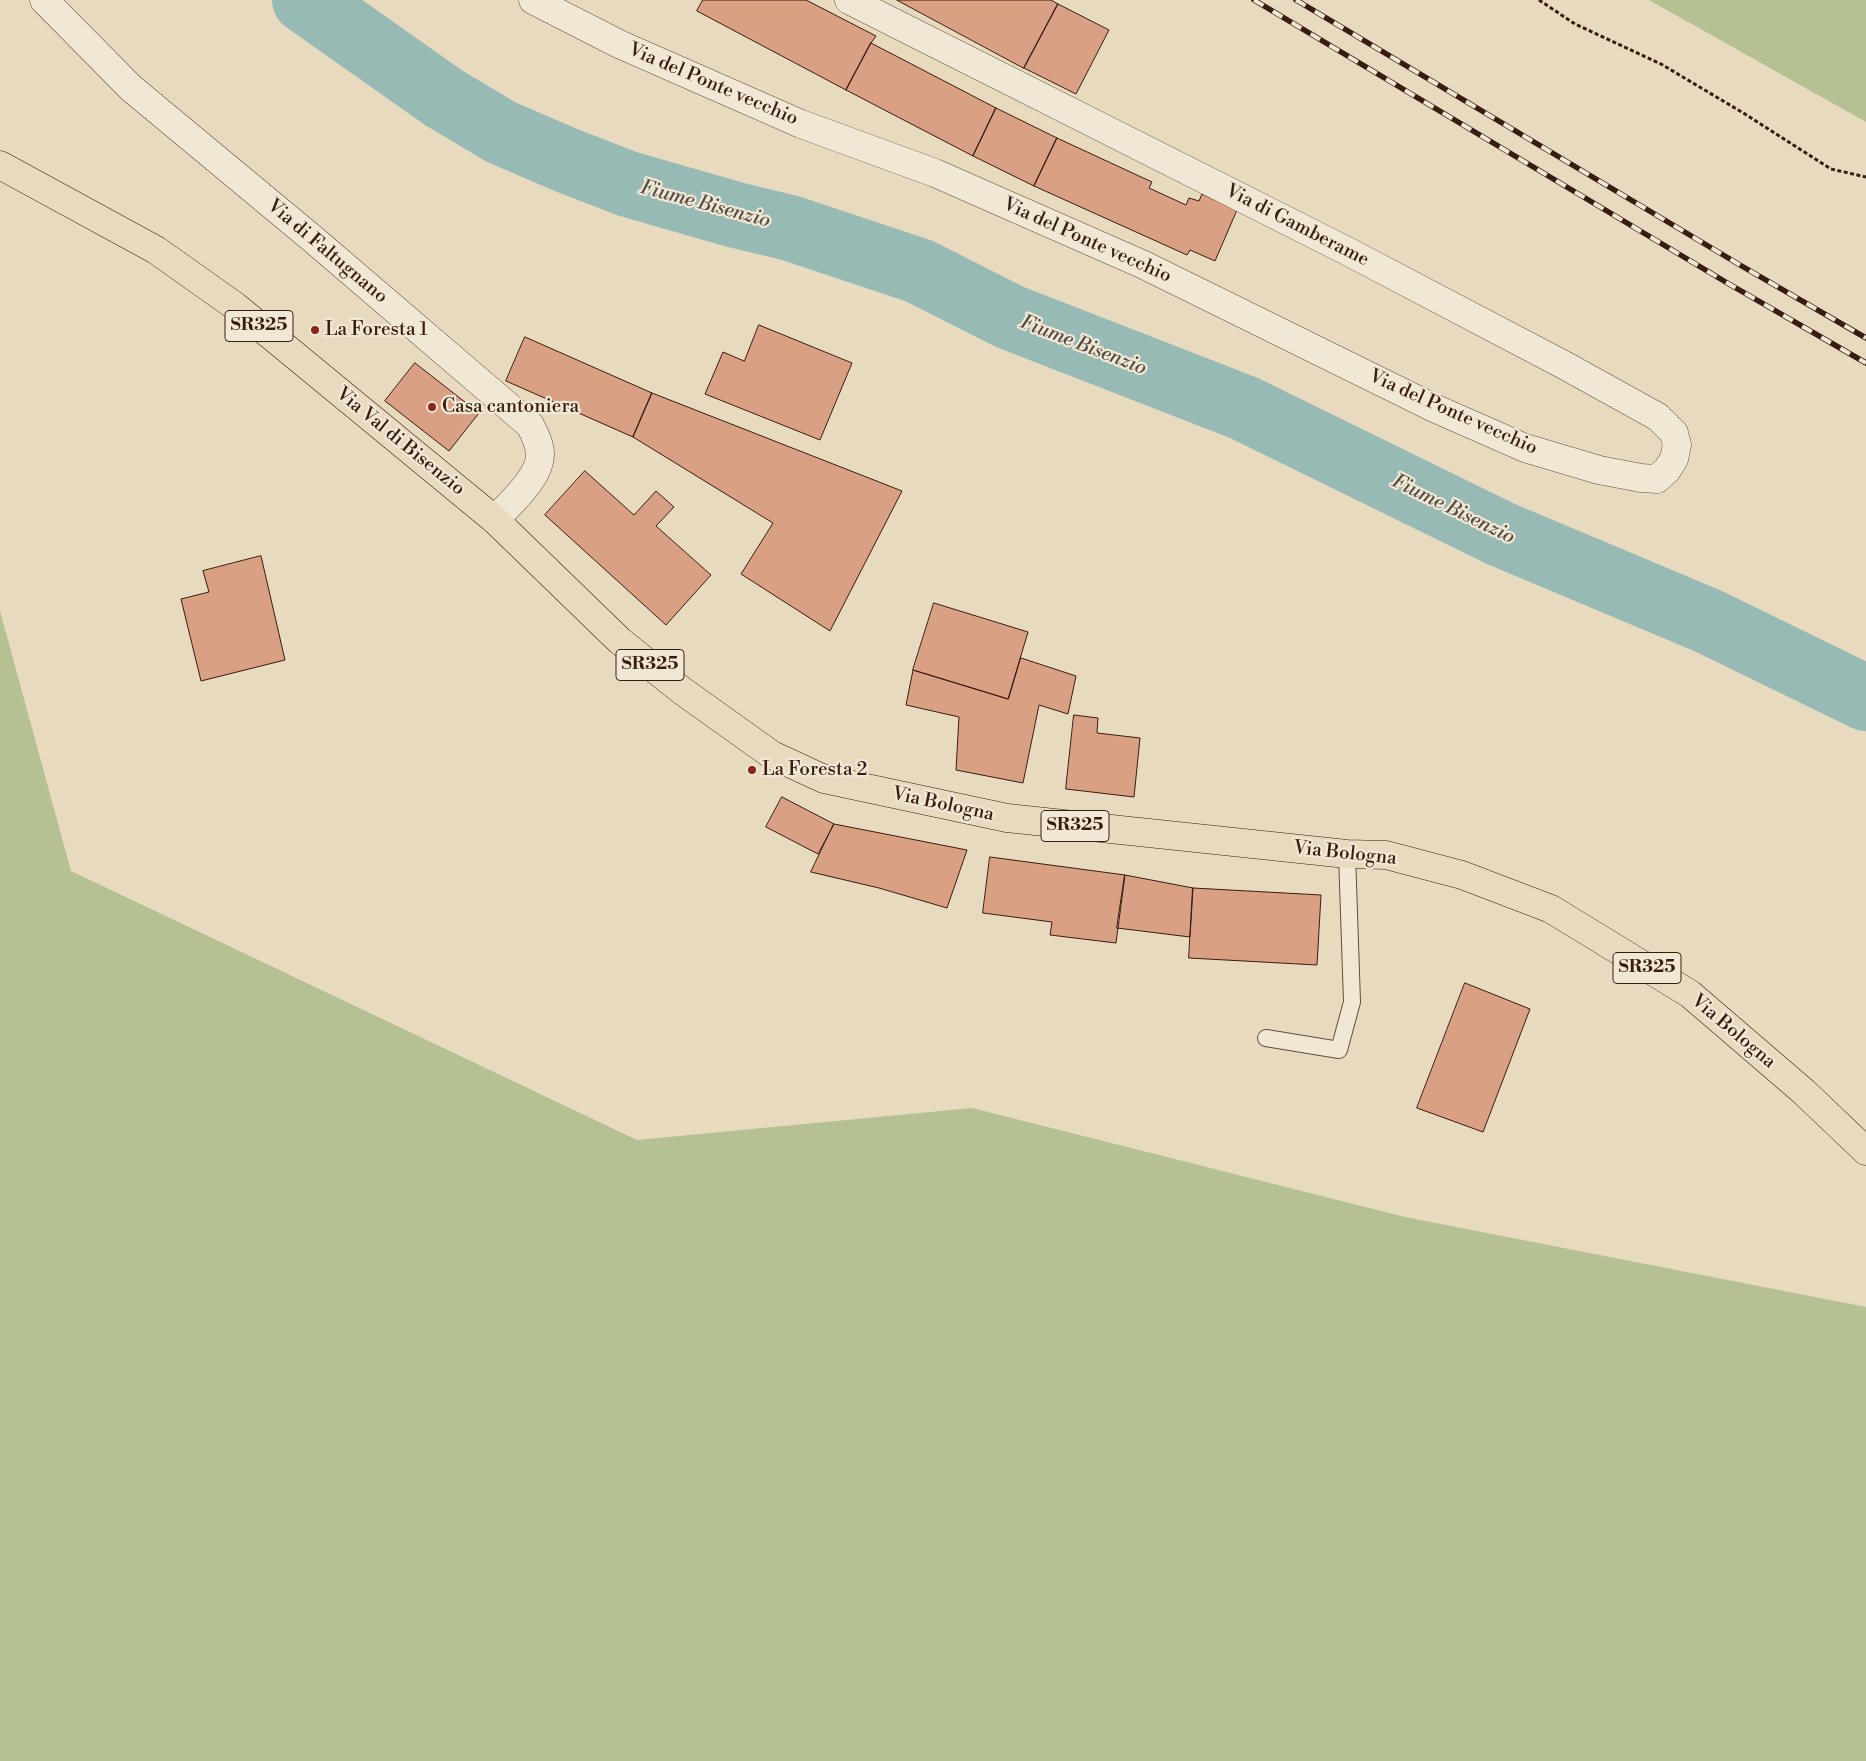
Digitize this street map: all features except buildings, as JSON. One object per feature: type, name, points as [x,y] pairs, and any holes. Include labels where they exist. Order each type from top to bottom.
[{"type":"main road","name":"Via Val di Bisenzio","points":[[0,165],[156,250],[235,306],[495,520],[620,641],[681,690],[772,755]]},
{"type":"main road","name":"Via Bologna","points":[[772,755],[824,779],[1007,818],[1347,854],[1386,855],[1462,875],[1551,909],[1690,994],[1804,1092],[1866,1151]]},
{"type":"street","name":"Via di Faltugnano","points":[[44,0],[131,88],[314,240],[530,425],[540,453],[538,467],[530,480],[495,520]]},
{"type":"street","name":"Via del Ponte vecchio","points":[[533,0],[619,44],[801,124],[935,173],[1144,265],[1434,408],[1516,444],[1551,457],[1641,478]]},
{"type":"street","name":"Via di Gamberame","points":[[849,0],[1354,254],[1658,417],[1674,433],[1677,445],[1674,459],[1667,470],[1657,478],[1641,478]]},
{"type":"lane","points":[[1266,1038],[1340,1050],[1352,1002],[1347,854]]},
{"type":"path","points":[[1539,0],[1575,24],[1661,64],[1745,114],[1831,169],[1866,177]]},
{"type":"green space","points":[[1649,0],[1866,0],[1866,122]]},
{"type":"green space","points":[[0,611],[71,871],[637,1140],[972,1108],[1405,1217],[1866,1307],[1866,1761],[0,1761]]},
{"type":"waterway","name":"Fiume Bisenzio","points":[[305,0],[444,98],[501,132],[628,184],[736,215],[790,228],[919,271],[1010,317],[1244,408],[1501,534],[1708,621],[1866,698]]},
{"type":"railway","points":[[1254,0],[1729,284],[1866,363]]},
{"type":"railway","points":[[1296,0],[1866,338]]},
{"type":"place","name":"La Foresta 1","points":[[315,330]]},
{"type":"place","name":"Casa cantoniera","points":[[432,407]]},
{"type":"place","name":"La Foresta 2","points":[[752,770]]}]
